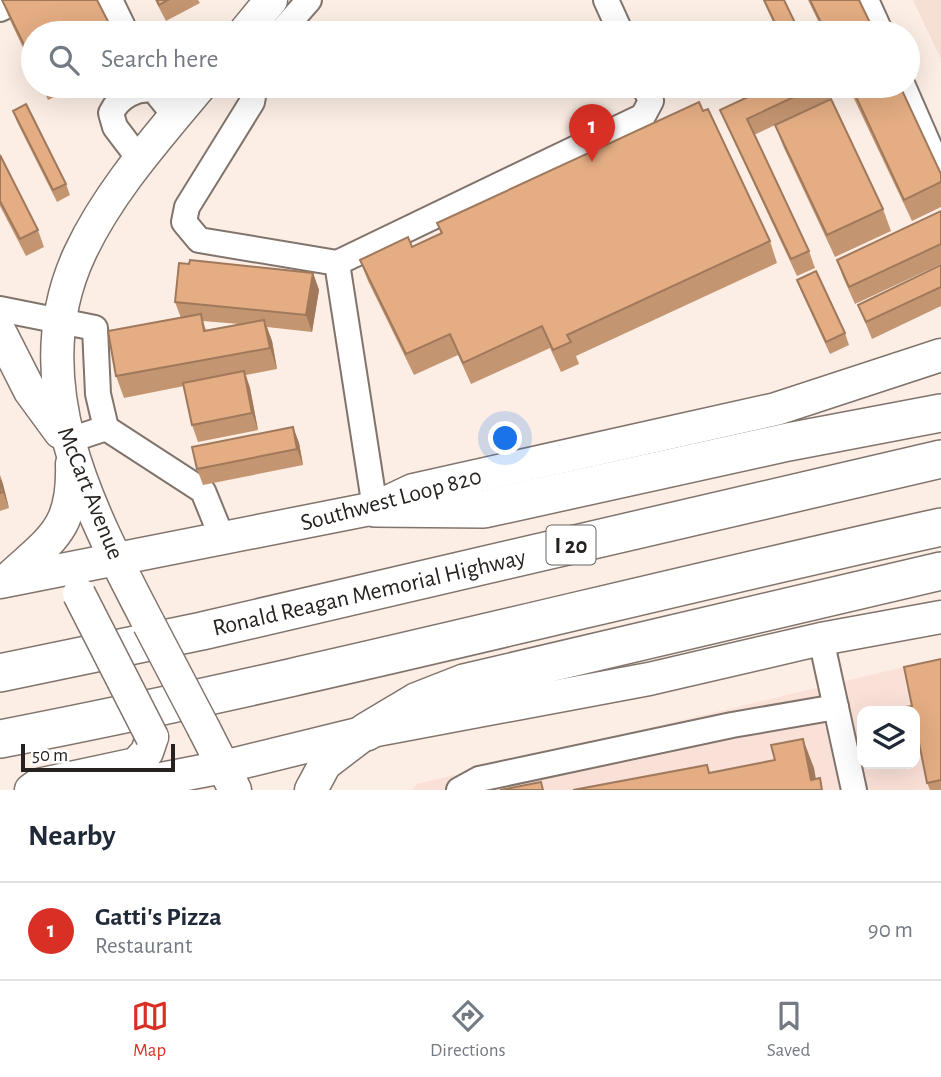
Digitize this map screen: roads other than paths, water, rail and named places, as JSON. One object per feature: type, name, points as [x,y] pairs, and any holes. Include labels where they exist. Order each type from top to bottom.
[{"type":"highway","points":[[375,508],[484,509],[788,442],[941,413]]},
{"type":"highway","name":"Ronald Reagan Memorial Highway","points":[[0,673],[202,631],[941,459]]},
{"type":"highway","points":[[0,739],[112,718],[941,527]]},
{"type":"highway","points":[[366,732],[418,701],[464,682],[941,571]]},
{"type":"main road","points":[[254,21],[271,0]]},
{"type":"main road","name":"McCart Avenue","points":[[190,98],[107,205],[79,254],[61,320],[54,360],[60,414],[70,450],[117,561],[229,778]]},
{"type":"main road","points":[[0,331],[30,391],[70,450],[73,496],[58,529],[36,556],[2,582]]},
{"type":"main road","name":"Southwest Loop 820","points":[[2,582],[375,508],[413,490],[776,410],[941,355]]},
{"type":"main road","points":[[31,790],[38,785],[136,764],[147,752],[152,737],[79,594],[66,579],[51,574]]},
{"type":"main road","points":[[104,790],[229,778],[366,732],[649,679],[821,639],[941,617]]},
{"type":"main road","points":[[311,790],[325,764],[366,732]]},
{"type":"street","points":[[0,9],[19,0]]},
{"type":"street","points":[[110,0],[120,21]]},
{"type":"street","points":[[291,21],[309,0]]},
{"type":"street","points":[[606,0],[616,21]]},
{"type":"street","points":[[866,0],[876,21]]},
{"type":"street","points":[[122,98],[116,102],[111,113],[115,127],[140,160]]},
{"type":"street","points":[[161,98],[175,116]]},
{"type":"street","points":[[253,98],[187,207],[184,222],[200,240],[337,263],[643,117],[651,101],[650,98]]},
{"type":"street","points":[[908,98],[941,173]]},
{"type":"street","points":[[337,263],[375,508]]},
{"type":"street","points":[[0,309],[95,328],[98,394],[106,428],[203,491],[223,540]]},
{"type":"street","points":[[70,450],[106,428]]},
{"type":"street","points":[[821,639],[855,790]]},
{"type":"street","points":[[459,790],[479,779],[836,707]]},
{"type":"place","name":"Gatti's Pizza","points":[[592,162]]}]
